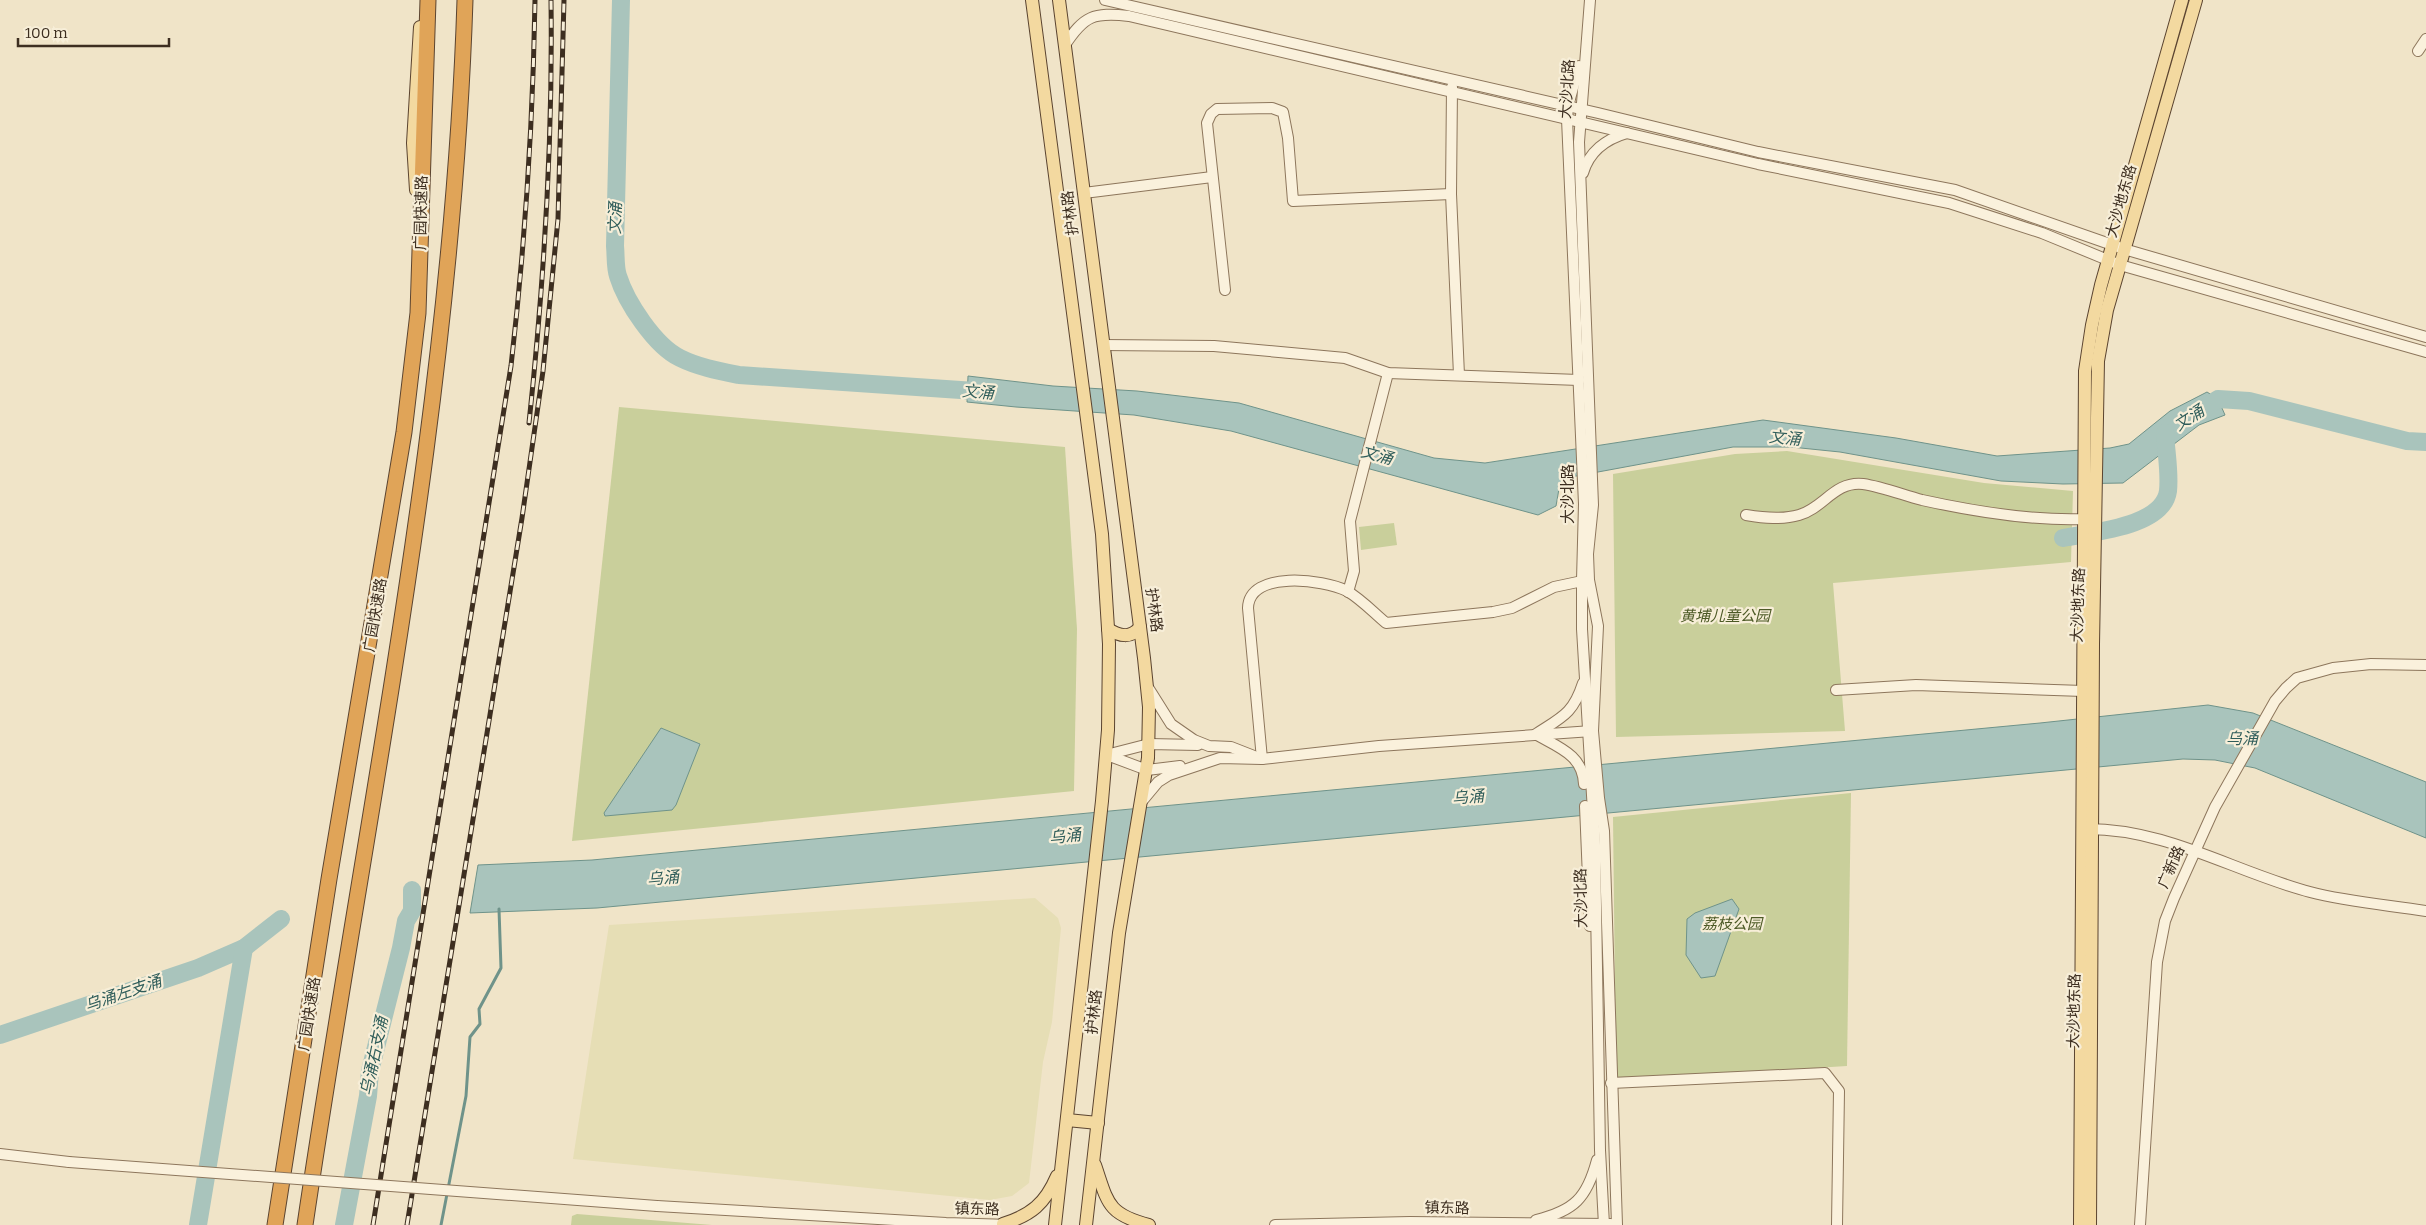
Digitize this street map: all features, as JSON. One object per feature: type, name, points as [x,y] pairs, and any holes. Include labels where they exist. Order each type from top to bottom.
[{"type":"highway","name":"广园快速路","points":[[275,1225],[329,879],[404,432],[418,312],[428,0]]},
{"type":"highway","name":"广园快速路","points":[[305,1225],[389,711],[428,442],[448,272],[463,85],[465,0]]},
{"type":"main road","points":[[420,252],[413,143],[423,0]]},
{"type":"main road","name":"护林路","points":[[1032,0],[1090,434],[1104,555],[1108,629],[1106,755],[1102,801],[1055,1225]]},
{"type":"main road","name":"护林路","points":[[1059,0],[1140,627],[1147,685],[1149,744],[1147,770],[1134,854],[1123,907],[1086,1225]]},
{"type":"main road","name":"大沙地东路","points":[[2090,1225],[2087,763],[2091,436],[2086,364],[2096,307],[2114,263],[2182,0]]},
{"type":"main road","name":"大沙地东路","points":[[2118,246],[2196,0]]},
{"type":"main road","name":"大沙地东路","points":[[2088,710],[2083,691],[2090,543],[2085,519],[2091,436]]},
{"type":"main road","points":[[1108,629],[1121,636],[1126,636],[1136,632],[1140,627]]},
{"type":"main road","name":"大沙地东路","points":[[2080,1225],[2087,829]]},
{"type":"main road","points":[[1067,1120],[1098,1123]]},
{"type":"main road","points":[[1094,1163],[1104,1192],[1118,1215],[1128,1220],[1149,1225]]},
{"type":"main road","points":[[1008,1225],[1024,1217],[1043,1201],[1062,1164]]},
{"type":"street","points":[[1105,0],[1454,79],[1758,152],[1955,190],[2118,246],[2426,337]]},
{"type":"street","points":[[1585,46],[1590,0]]},
{"type":"street","points":[[1065,45],[1078,26],[1089,19],[1108,14],[1129,16],[1758,164],[1949,202],[2042,233],[2114,263],[2426,352]]},
{"type":"street","points":[[2418,51],[2426,39]]},
{"type":"street","name":"大沙北路","points":[[1585,46],[1568,106],[1567,119],[1579,380],[1586,416],[1593,505],[1585,580],[1598,626],[1590,732]]},
{"type":"street","name":"大沙北路","points":[[1585,46],[1579,122],[1582,179],[1586,416],[1582,540],[1585,580],[1585,677],[1592,754],[1604,831],[1616,1225]]},
{"type":"street","points":[[1454,79],[1451,91],[1451,194],[1459,375]]},
{"type":"street","points":[[1225,290],[1207,124],[1211,114],[1223,108],[1237,110],[1272,108],[1283,112],[1286,120],[1293,201],[1451,194]]},
{"type":"street","points":[[1582,179],[1585,166],[1593,153],[1612,137],[1628,133]]},
{"type":"street","points":[[1084,193],[1212,177]]},
{"type":"street","points":[[1103,345],[1214,346],[1345,358],[1388,373],[1579,380]]},
{"type":"street","points":[[1348,592],[1354,571],[1350,521],[1376,426],[1388,373]]},
{"type":"street","points":[[1746,515],[1775,519],[1801,515],[1841,486],[1862,484],[1923,500],[1998,512],[2058,520],[2085,519]]},
{"type":"street","points":[[1262,759],[1248,598],[1253,592],[1263,586],[1303,580],[1320,581],[1348,592],[1386,623],[1493,612],[1512,608],[1554,587],[1585,580]]},
{"type":"street","name":"广新路","points":[[2140,1225],[2157,962],[2165,921],[2215,808],[2275,702],[2297,678],[2315,672],[2371,664],[2426,665]]},
{"type":"street","points":[[1536,734],[1570,712],[1576,704],[1585,677]]},
{"type":"street","points":[[1147,685],[1171,724],[1194,740],[1209,746]]},
{"type":"street","points":[[1836,690],[1916,685],[2083,691]]},
{"type":"street","points":[[1142,800],[1158,782],[1169,775],[1197,764],[1220,758],[1262,759],[1379,746],[1536,734],[1590,732]]},
{"type":"street","points":[[1536,734],[1569,753],[1581,765],[1584,775],[1589,820],[1590,926],[1596,956],[1600,1150],[1604,1224]]},
{"type":"street","points":[[1106,755],[1149,744],[1231,747],[1262,759]]},
{"type":"street","name":"大沙北路","points":[[1589,820],[1592,754]]},
{"type":"street","points":[[1106,755],[1147,770],[1197,764]]},
{"type":"street","points":[[2087,829],[2167,840],[2310,892],[2426,911]]},
{"type":"street","points":[[1611,1083],[1825,1073],[1839,1091],[1837,1225]]},
{"type":"street","points":[[1520,1225],[1561,1212],[1581,1199],[1593,1178],[1600,1150]]},
{"type":"street","name":"镇东路","points":[[0,1154],[69,1162],[657,1206],[950,1224],[1008,1225]]},
{"type":"street","name":"镇东路","points":[[1275,1225],[1410,1222],[1616,1225]]},
{"type":"shaded area","points":[[1035,898],[1058,918],[1061,928],[1052,1022],[1043,1062],[1029,1183],[1012,1196],[990,1200],[573,1159],[609,925]]},
{"type":"green space","points":[[619,407],[1065,447],[1077,629],[1074,791],[572,841]]},
{"type":"green space","name":"黄埔儿童公园","points":[[1787,451],[1984,483],[2073,491],[2071,562],[1833,583],[1845,731],[1616,737],[1613,474],[1735,454]]},
{"type":"green space","points":[[1394,523],[1397,545],[1361,550],[1359,527]]},
{"type":"green space","name":"荔枝公园","points":[[1851,793],[1847,1066],[1616,1080],[1613,817]]},
{"type":"green space","points":[[577,1214],[712,1225],[571,1225],[572,1216]]},
{"type":"water","points":[[968,376],[1053,386],[1137,391],[1239,403],[1434,458],[1485,463],[1763,420],[1896,438],[1997,456],[2110,448],[2129,444],[2170,411],[2207,392],[2218,399],[2225,415],[2199,425],[2123,483],[2063,484],[2001,481],[1840,452],[1791,447],[1733,447],[1571,477],[1560,483],[1556,506],[1538,515],[1231,431],[1134,415],[967,402]]},
{"type":"water","name":"乌涌","points":[[2208,705],[2253,713],[2426,782],[2426,838],[2255,768],[2215,760],[2183,759],[597,908],[470,913],[478,865],[592,860],[2040,723]]},
{"type":"water","points":[[661,728],[700,744],[676,805],[672,810],[605,816],[604,813]]},
{"type":"water","points":[[1732,899],[1739,909],[1715,976],[1701,978],[1686,955],[1687,919],[1695,913]]},
{"type":"waterway","name":"文涌","points":[[621,0],[616,269],[622,286],[635,310],[661,344],[670,352],[687,361],[739,375],[990,392]]},
{"type":"waterway","name":"文涌","points":[[2198,412],[2218,399],[2249,401],[2407,441],[2426,442]]},
{"type":"waterway","points":[[2063,538],[2124,526],[2154,513],[2163,503],[2168,491],[2165,433]]},
{"type":"waterway","name":"乌涌右支涌","points":[[344,1225],[368,1096],[370,1071],[406,921],[412,911],[412,890]]},
{"type":"waterway","points":[[441,1225],[466,1096],[470,1037],[480,1024],[479,1009],[501,968],[499,909]]},
{"type":"waterway","name":"乌涌左支涌","points":[[0,1035],[198,968],[244,948],[281,919]]},
{"type":"waterway","name":"乌涌右支涌","points":[[198,1225],[244,948]]},
{"type":"railway","points":[[373,1225],[511,366],[528,183],[535,0]]},
{"type":"railway","points":[[529,423],[539,317],[549,159],[551,0]]},
{"type":"railway","points":[[407,1225],[522,518],[543,371],[558,219],[564,0]]}]
